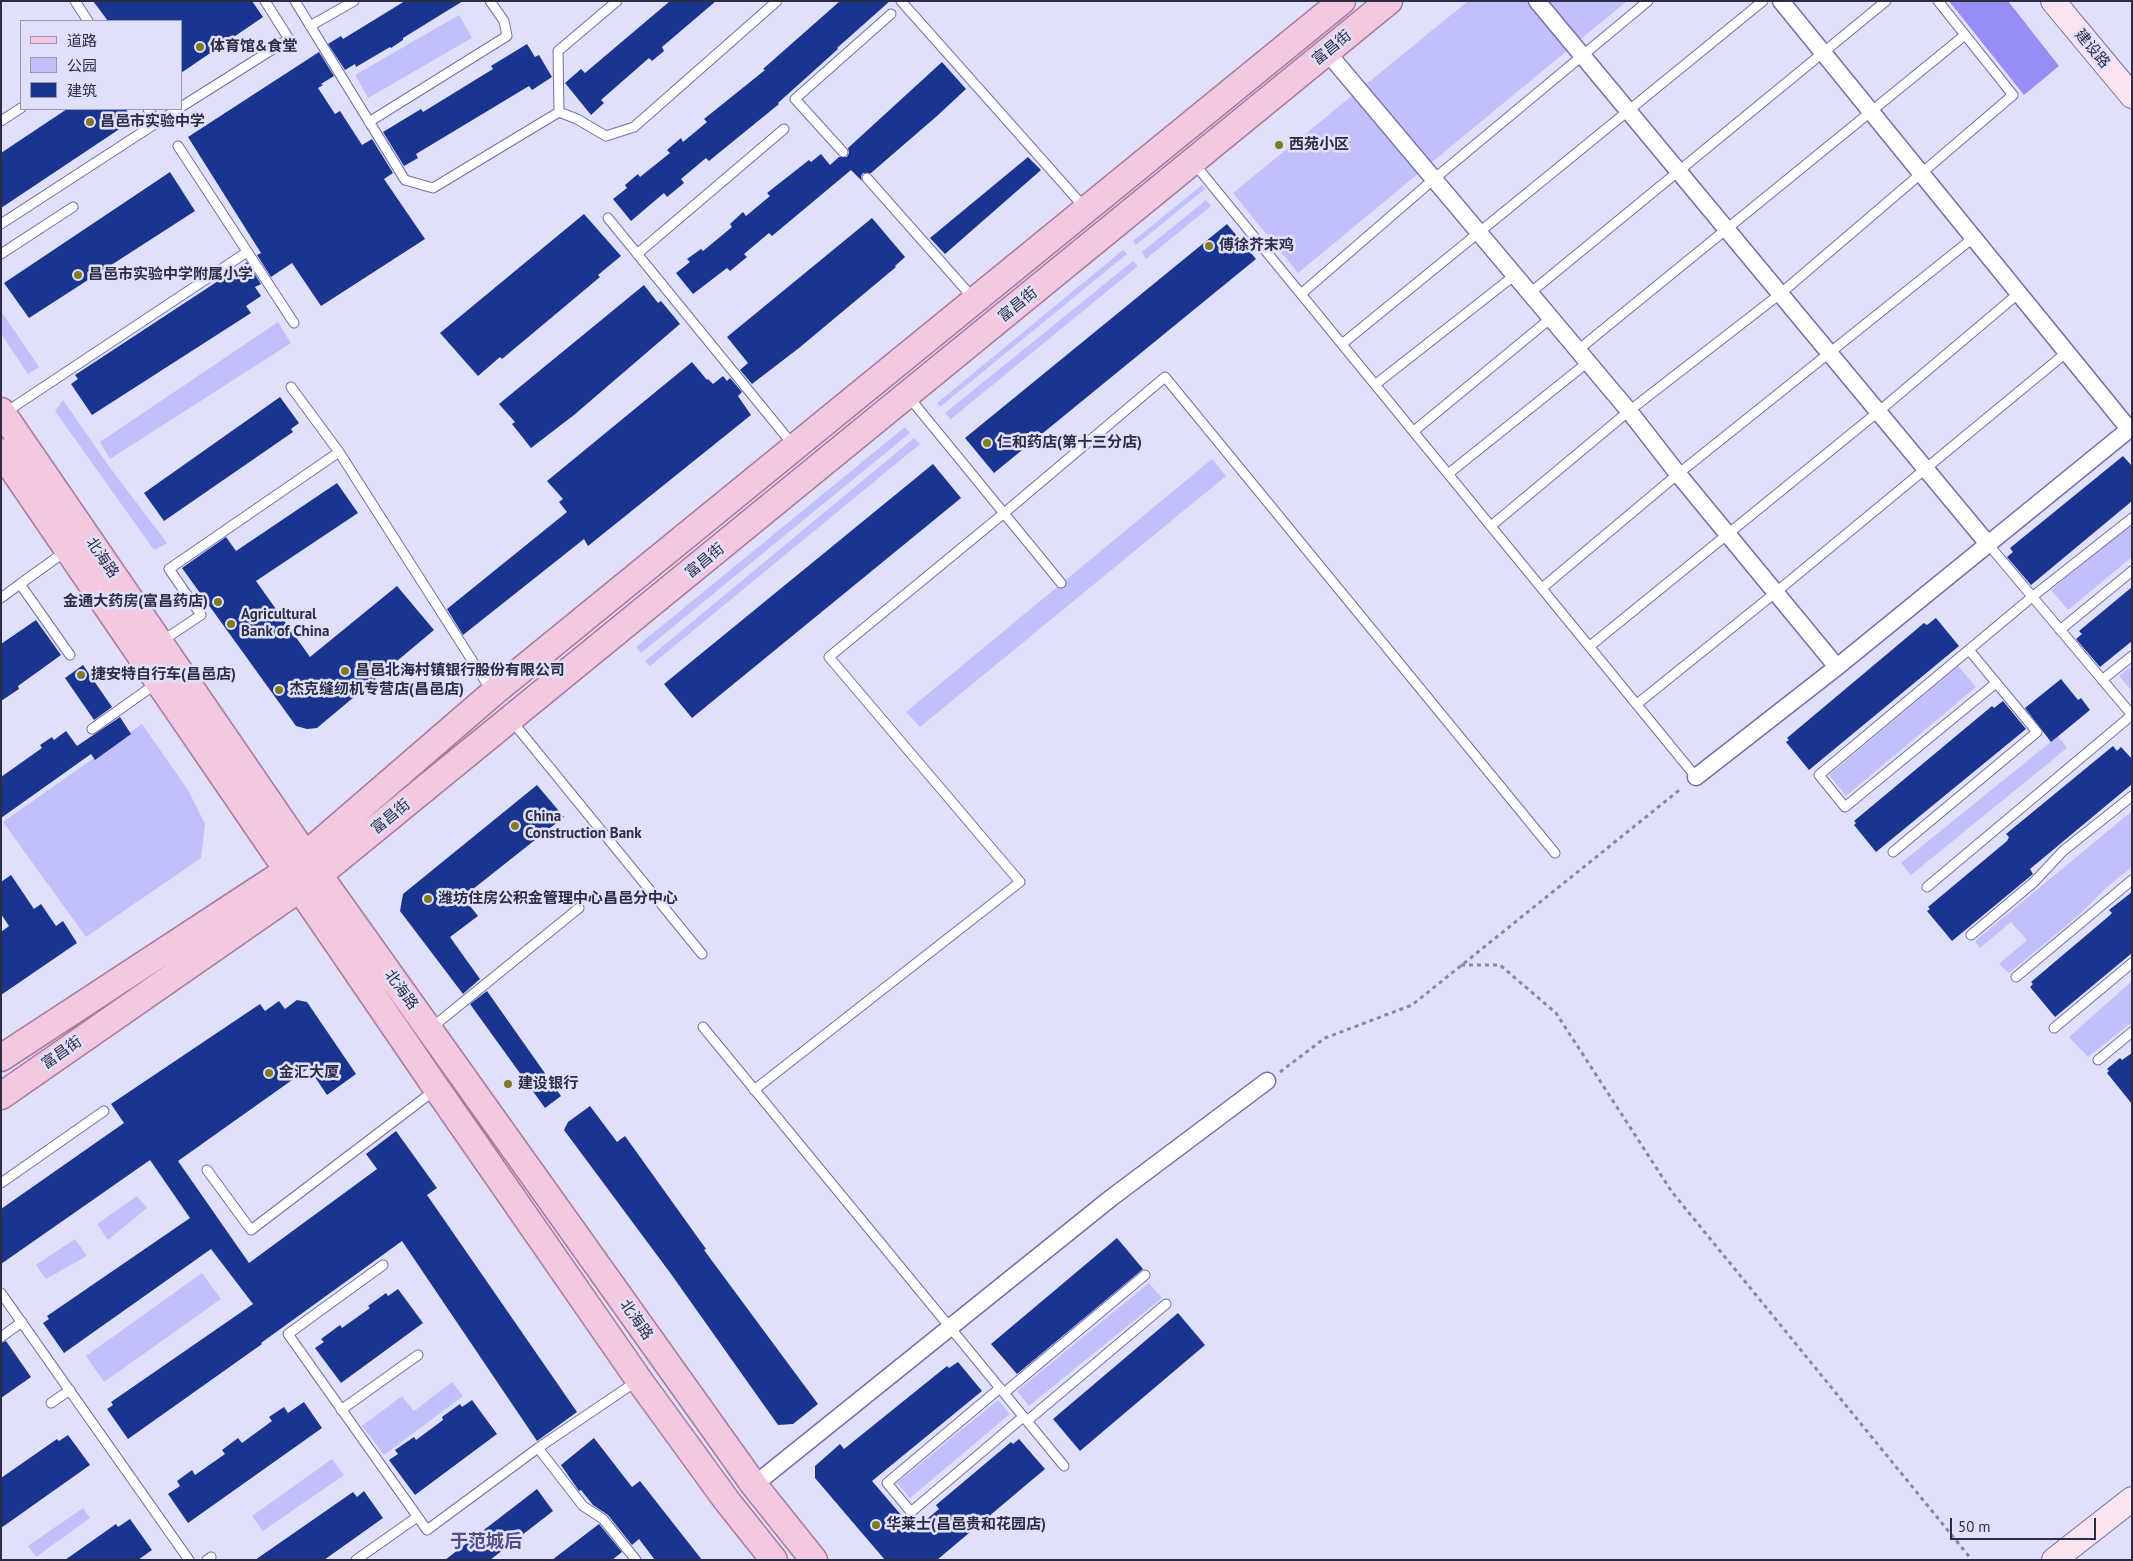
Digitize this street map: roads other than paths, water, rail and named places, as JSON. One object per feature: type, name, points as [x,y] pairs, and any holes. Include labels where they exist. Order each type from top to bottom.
[{"type":"main road","name":"富昌街","points":[[1,1058],[303,872],[493,692],[1342,1]]},
{"type":"main road","name":"富昌街","points":[[1,1096],[511,720],[1390,1]]},
{"type":"main road","name":"北海路","points":[[2,412],[159,642],[437,1088],[639,1380],[727,1501],[774,1560]]},
{"type":"main road","name":"北海路","points":[[1,452],[159,682],[303,872],[430,1029],[772,1511],[814,1560]]},
{"type":"street","points":[[1537,1],[1988,544]]},
{"type":"street","points":[[1696,777],[1837,668],[2131,428],[2066,352],[1781,1]]},
{"type":"street","name":"建设路","points":[[2053,1],[2132,96]]},
{"type":"street","points":[[1327,52],[1629,411],[1728,536],[1837,668]]},
{"type":"street","points":[[754,1485],[949,1326],[1111,1198],[1267,1081]]},
{"type":"street","points":[[2054,1560],[2131,1501]]},
{"type":"lane","points":[[75,1],[87,20]]},
{"type":"lane","points":[[182,105],[289,39],[265,1]]},
{"type":"lane","points":[[295,1],[405,180],[433,188],[559,112]]},
{"type":"lane","points":[[310,26],[354,1]]},
{"type":"lane","points":[[369,122],[507,36],[504,21],[490,1]]},
{"type":"lane","points":[[559,112],[558,52],[616,1]]},
{"type":"lane","points":[[559,112],[577,119],[606,136],[634,127],[777,1]]},
{"type":"lane","points":[[901,1],[1086,209]]},
{"type":"lane","points":[[1301,294],[1434,179],[1648,1]]},
{"type":"lane","points":[[1342,344],[1763,1]]},
{"type":"lane","points":[[1530,293],[1886,1]]},
{"type":"lane","points":[[1491,526],[1629,411],[1780,294],[1922,175],[2013,95],[1938,1]]},
{"type":"lane","points":[[843,152],[796,99],[890,14]]},
{"type":"lane","points":[[1448,474],[1726,229],[1965,35]]},
{"type":"lane","points":[[1,121],[20,109]]},
{"type":"lane","points":[[149,110],[157,122]]},
{"type":"lane","points":[[1,224],[176,110]]},
{"type":"lane","points":[[637,254],[784,129]]},
{"type":"lane","points":[[178,146],[294,323]]},
{"type":"lane","points":[[1193,162],[1696,777]]},
{"type":"lane","points":[[867,178],[975,300]]},
{"type":"lane","points":[[1,254],[73,207]]},
{"type":"lane","points":[[608,218],[794,447]]},
{"type":"lane","points":[[1542,588],[1678,474],[1973,238]]},
{"type":"lane","points":[[2,412],[247,252]]},
{"type":"lane","points":[[1376,384],[1515,275]]},
{"type":"lane","points":[[1590,646],[1728,536],[2019,293]]},
{"type":"lane","points":[[1414,432],[1551,318]]},
{"type":"lane","points":[[1637,704],[1926,470],[2066,352]]},
{"type":"lane","points":[[754,1090],[1020,882],[829,656],[1003,514],[1165,377],[1555,853]]},
{"type":"lane","points":[[291,386],[339,452],[493,692]]},
{"type":"lane","points":[[908,395],[1061,583]]},
{"type":"lane","points":[[159,642],[201,615],[169,569],[339,452]]},
{"type":"lane","points":[[1996,683],[1845,807],[1819,775],[2032,597],[2132,518]]},
{"type":"lane","points":[[1927,887],[2132,715],[1988,544]]},
{"type":"lane","points":[[1,598],[68,550]]},
{"type":"lane","points":[[2060,630],[2132,571]]},
{"type":"lane","points":[[20,584],[70,655]]},
{"type":"lane","points":[[1893,852],[2037,732],[1969,650]]},
{"type":"lane","points":[[2102,680],[2132,656]]},
{"type":"lane","points":[[92,729],[159,682]]},
{"type":"lane","points":[[511,720],[702,954]]},
{"type":"lane","points":[[1971,935],[2034,882],[2064,851],[2132,796]]},
{"type":"lane","points":[[2016,977],[2132,880]]},
{"type":"lane","points":[[430,1029],[579,908]]},
{"type":"lane","points":[[2054,1028],[2132,963]]},
{"type":"lane","points":[[703,1027],[1064,1466]]},
{"type":"lane","points":[[2098,1060],[2132,1032]]},
{"type":"lane","points":[[207,1170],[251,1230],[437,1088]]},
{"type":"lane","points":[[1,1183],[104,1111]]},
{"type":"lane","points":[[383,1265],[288,1334],[427,1530],[538,1448],[639,1380]]},
{"type":"lane","points":[[1144,1275],[887,1483],[911,1512],[1166,1304]]},
{"type":"lane","points":[[1,1293],[189,1560]]},
{"type":"lane","points":[[1,1337],[22,1322]]},
{"type":"lane","points":[[341,1410],[418,1355]]},
{"type":"lane","points":[[51,1403],[70,1390]]},
{"type":"lane","points":[[538,1448],[584,1506],[604,1519],[636,1560]]},
{"type":"lane","points":[[356,1560],[418,1517]]},
{"type":"place","name":"体育馆&食堂","points":[[200,47]]},
{"type":"place","name":"昌邑市实验中学","points":[[90,122]]},
{"type":"place","name":"西苑小区","points":[[1279,145]]},
{"type":"place","name":"傅徐芥末鸡","points":[[1209,246]]},
{"type":"place","name":"昌邑市实验中学附属小学","points":[[78,275]]},
{"type":"place","name":"仁和药店(第十三分店)","points":[[987,443]]},
{"type":"place","name":"金通大药房(富昌药店)","points":[[218,602]]},
{"type":"place","name":"Agricultural Bank of China","points":[[231,624]]},
{"type":"place","name":"昌邑北海村镇银行股份有限公司","points":[[345,671]]},
{"type":"place","name":"捷安特自行车(昌邑店)","points":[[81,675]]},
{"type":"place","name":"杰克缝纫机专营店(昌邑店)","points":[[279,690]]},
{"type":"place","name":"China Construction Bank","points":[[515,826]]},
{"type":"place","name":"潍坊住房公积金管理中心昌邑分中心","points":[[428,899]]},
{"type":"place","name":"金汇大厦","points":[[269,1073]]},
{"type":"place","name":"建设银行","points":[[508,1084]]},
{"type":"place","name":"华莱士(昌邑贵和花园店)","points":[[876,1525]]},
{"type":"district","name":"于范城后","points":[[486,1542]]}]
